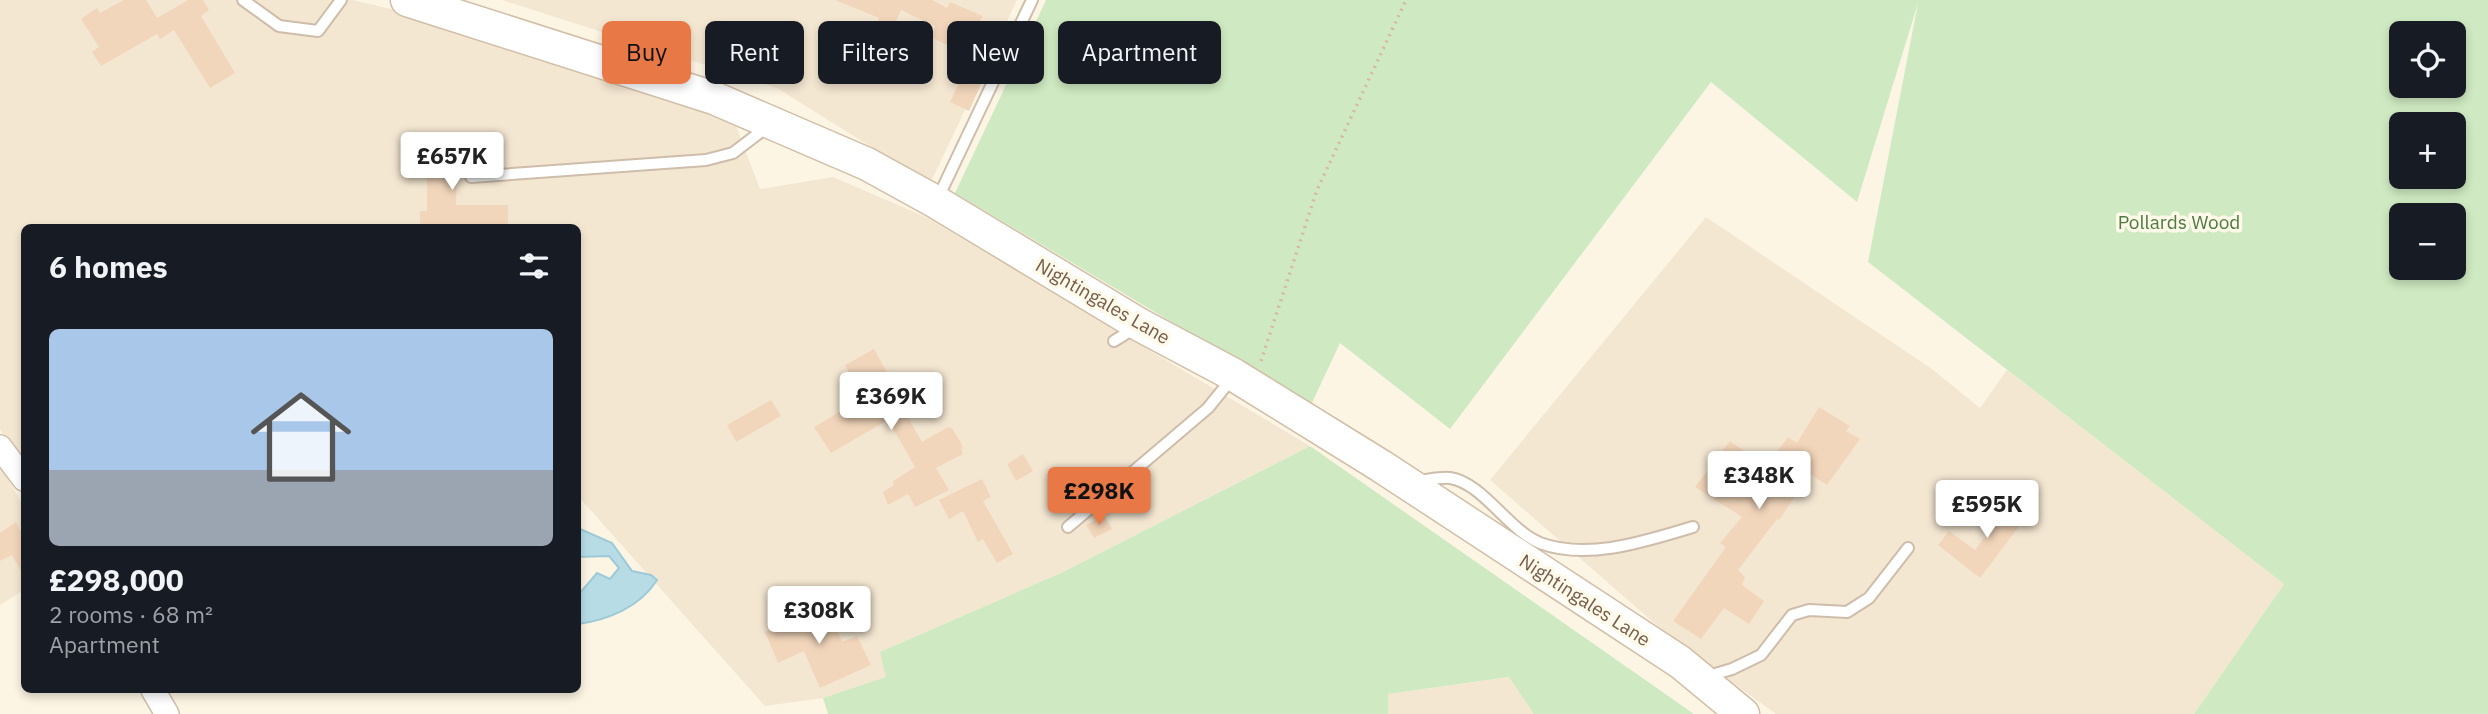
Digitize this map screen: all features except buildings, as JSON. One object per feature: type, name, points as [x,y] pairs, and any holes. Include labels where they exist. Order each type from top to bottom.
[{"type":"main road","name":"Nightingales Lane","points":[[407,0],[714,98],[867,163],[936,201],[1127,333],[1246,374],[1404,482],[1680,662],[1743,714]]},
{"type":"street","points":[[0,447],[21,475]]},
{"type":"street","points":[[155,693],[167,714]]},
{"type":"lane","points":[[243,0],[279,26],[318,31],[341,0]]},
{"type":"lane","points":[[936,201],[1032,0]]},
{"type":"lane","points":[[471,177],[706,160],[733,153],[772,124]]},
{"type":"lane","points":[[1068,527],[1246,374]]},
{"type":"lane","points":[[1404,482],[1449,478],[1465,484],[1532,539],[1558,547],[1590,549],[1637,544],[1693,527]]},
{"type":"lane","points":[[1699,678],[1732,669],[1761,655],[1792,615],[1809,610],[1847,612],[1869,598],[1908,548]]},
{"type":"path","points":[[1246,374],[1317,190],[1406,0]]},
{"type":"shaded area","points":[[0,0],[353,0],[454,24],[602,74],[602,84],[632,84],[733,118],[760,189],[833,177],[926,217],[1310,446],[1063,572],[880,652],[887,677],[823,698],[765,706],[581,499],[581,224],[21,224],[21,463],[0,429]]},
{"type":"shaded area","points":[[502,0],[1017,0],[1007,21],[947,21],[947,84],[977,84],[930,184],[777,88],[764,84],[804,84],[804,21],[705,21],[705,65],[691,60],[691,21],[602,21],[602,32]]},
{"type":"shaded area","points":[[1706,217],[1932,369],[1980,408],[2007,370],[2284,584],[2194,714],[1776,714],[1676,642],[1490,480]]},
{"type":"shaded area","points":[[0,465],[21,502],[21,592],[0,605]]},
{"type":"shaded area","points":[[1510,677],[1534,714],[1388,714],[1388,694]]},
{"type":"green space","name":"Pollards Wood","points":[[1046,0],[2488,0],[2488,714],[2194,714],[2284,584],[1868,262],[1918,3],[1857,202],[1711,82],[1450,429],[1340,343],[1311,405],[955,193],[1006,84],[1044,84],[1044,21],[1036,21]]},
{"type":"green space","points":[[1310,446],[1694,714],[1534,714],[1509,677],[1388,694],[1388,714],[828,714],[823,698],[886,677],[880,652],[1063,572]]},
{"type":"water","points":[[581,529],[612,543],[632,571],[651,575],[657,580],[642,598],[622,611],[581,623],[581,592],[597,573],[610,579],[619,568],[609,556],[581,557]]}]
